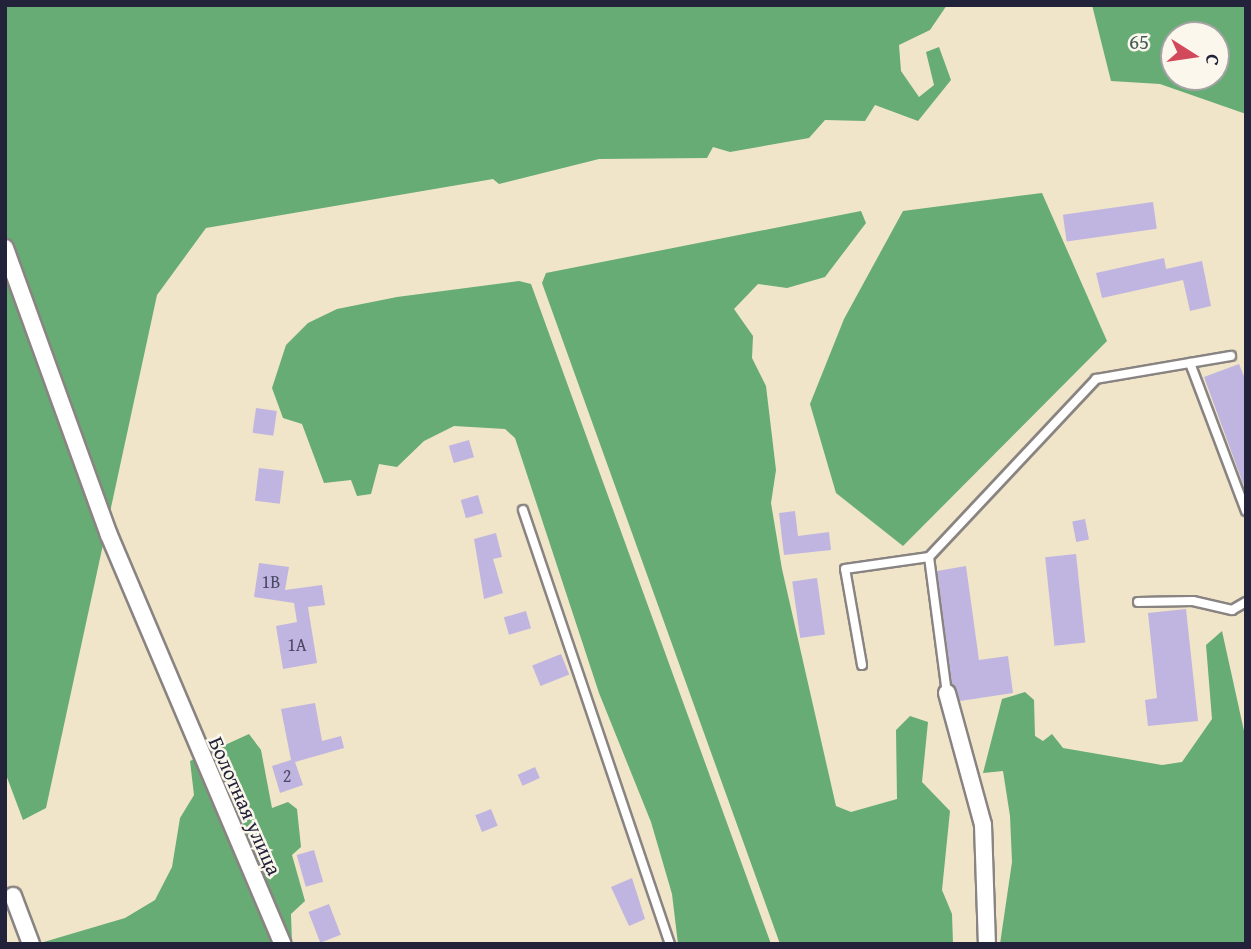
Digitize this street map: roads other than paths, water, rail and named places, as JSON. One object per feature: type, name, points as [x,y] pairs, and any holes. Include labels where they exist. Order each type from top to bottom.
[{"type":"street","name":"Болотная улица","points":[[5,248],[108,535],[176,682],[189,732],[283,944]]},
{"type":"street","points":[[947,693],[982,825],[987,944]]},
{"type":"street","points":[[13,896],[31,944]]},
{"type":"lane","points":[[862,665],[845,569],[929,557],[1096,379],[1231,356]]},
{"type":"lane","points":[[1190,363],[1246,511]]},
{"type":"lane","points":[[523,510],[670,944]]},
{"type":"lane","points":[[929,557],[947,693]]},
{"type":"lane","points":[[1139,602],[1193,601],[1232,610],[1246,602]]},
{"type":"park label","name":"65","points":[[1139,42]]}]
